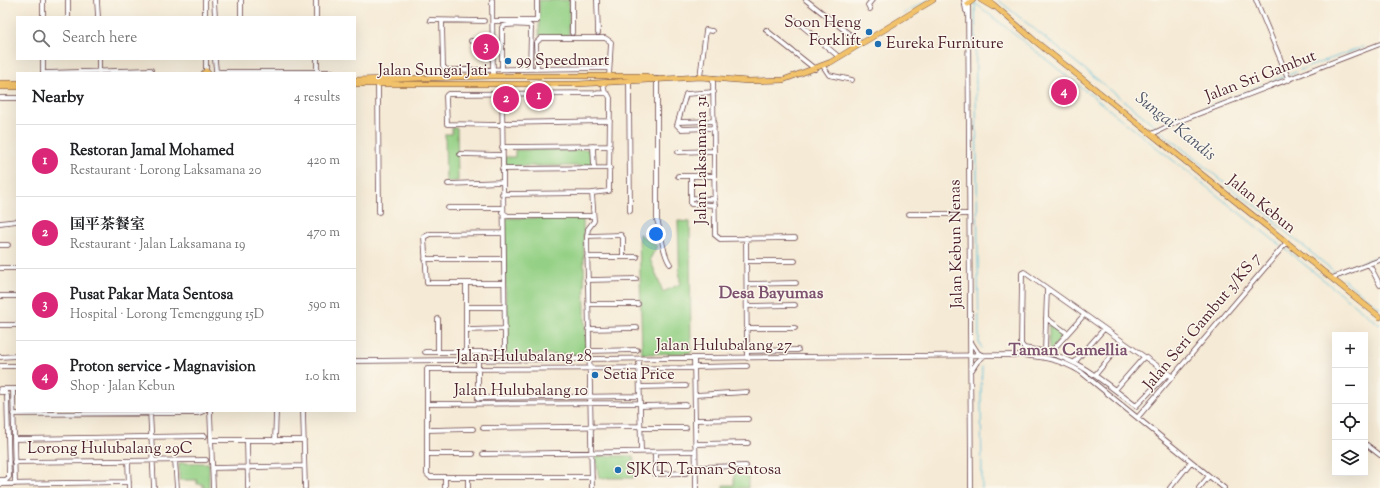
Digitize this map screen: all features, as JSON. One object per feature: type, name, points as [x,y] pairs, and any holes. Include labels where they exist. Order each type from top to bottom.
[{"type":"main road","name":"Jalan Sungai Jati","points":[[356,84],[560,85],[700,77],[748,81],[774,81],[791,78],[823,66],[862,44],[933,0]]},
{"type":"main road","points":[[925,6],[939,0]]},
{"type":"main road","points":[[967,1],[973,0]]},
{"type":"main road","name":"Jalan Kebun","points":[[981,0],[994,7]]},
{"type":"main road","name":"Jalan Kebun","points":[[988,1],[1154,132],[1284,245],[1332,278],[1380,317]]},
{"type":"main road","name":"Jalan Sungai Jati","points":[[356,80],[493,76],[646,76],[656,79]]},
{"type":"main road","points":[[560,76],[542,79],[541,81],[560,85]]},
{"type":"main road","points":[[503,85],[520,81],[519,79],[504,77]]},
{"type":"main road","points":[[0,83],[16,83]]},
{"type":"main road","points":[[0,87],[16,87]]},
{"type":"street","points":[[43,0],[43,16]]},
{"type":"street","points":[[68,0],[68,16]]},
{"type":"street","points":[[97,0],[98,16]]},
{"type":"street","points":[[205,0],[205,16]]},
{"type":"street","points":[[214,0],[215,16]]},
{"type":"street","points":[[241,0],[241,16]]},
{"type":"street","points":[[316,0],[316,16]]},
{"type":"street","points":[[492,0],[493,76]]},
{"type":"street","points":[[493,21],[537,21],[537,0]]},
{"type":"street","points":[[572,0],[572,33]]},
{"type":"street","points":[[597,0],[598,33]]},
{"type":"street","points":[[806,0],[862,44]]},
{"type":"street","points":[[870,9],[868,5],[872,0]]},
{"type":"street","points":[[1256,0],[1288,77]]},
{"type":"street","name":"Jalan Kebun Nenas","points":[[967,1],[971,488]]},
{"type":"street","points":[[430,20],[484,21]]},
{"type":"street","points":[[796,20],[839,57]]},
{"type":"street","points":[[442,21],[443,66],[446,70],[502,68],[609,68]]},
{"type":"street","points":[[502,68],[502,27],[504,25],[529,25],[530,68]]},
{"type":"street","points":[[700,77],[706,30],[712,30]]},
{"type":"street","points":[[766,30],[815,69]]},
{"type":"street","points":[[537,68],[536,43],[541,38],[605,38],[611,42],[609,77]]},
{"type":"street","points":[[471,41],[493,40]]},
{"type":"street","name":"Jalan Sri Gambut","points":[[1154,132],[1288,77],[1380,44]]},
{"type":"street","points":[[43,60],[43,72]]},
{"type":"street","points":[[99,60],[99,72],[152,70]]},
{"type":"street","points":[[317,60],[317,72]]},
{"type":"street","points":[[206,72],[206,61],[214,61],[216,71],[219,72],[332,72]]},
{"type":"street","points":[[823,66],[829,75],[852,80]]},
{"type":"street","name":"Jalan Laksamana 31","points":[[713,78],[715,235],[720,239],[746,238]]},
{"type":"street","points":[[656,79],[657,220],[662,234],[665,255],[670,264]]},
{"type":"street","points":[[629,82],[630,211]]},
{"type":"street","points":[[604,83],[605,93]]},
{"type":"street","points":[[378,84],[379,212]]},
{"type":"street","points":[[425,352],[503,351],[503,85]]},
{"type":"street","points":[[714,92],[689,92],[686,94],[677,125],[681,129],[714,128]]},
{"type":"street","points":[[502,194],[592,193],[609,191],[610,181],[610,121],[610,98],[608,94],[448,94],[446,96],[448,124],[610,121]]},
{"type":"street","points":[[0,98],[16,98]]},
{"type":"street","points":[[678,122],[714,121]]},
{"type":"street","points":[[593,146],[594,168]]},
{"type":"street","points":[[502,147],[610,146]]},
{"type":"street","points":[[678,152],[714,151]]},
{"type":"street","points":[[460,154],[502,154]]},
{"type":"street","points":[[502,169],[610,168]]},
{"type":"street","points":[[678,176],[714,176]]},
{"type":"street","points":[[691,176],[691,204],[714,205]]},
{"type":"street","points":[[448,184],[502,182]]},
{"type":"street","points":[[592,193],[593,224],[588,229],[587,236],[588,351],[591,396],[592,488]]},
{"type":"street","points":[[691,198],[715,199]]},
{"type":"street","points":[[448,208],[502,210],[508,216],[593,216]]},
{"type":"street","points":[[909,214],[969,214]]},
{"type":"street","points":[[0,223],[16,221]]},
{"type":"street","points":[[502,233],[426,235],[425,259],[426,281],[428,284],[504,283]]},
{"type":"street","points":[[587,236],[621,235],[623,238],[623,257]]},
{"type":"street","points":[[747,358],[748,306],[746,238],[795,238]]},
{"type":"street","points":[[0,245],[8,245]]},
{"type":"street","name":"Jalan Seri Gambut 3/KS 7","points":[[1138,418],[1284,245]]},
{"type":"street","points":[[587,257],[637,257]]},
{"type":"street","points":[[425,259],[503,259]]},
{"type":"street","points":[[1332,278],[1380,260]]},
{"type":"street","points":[[746,261],[795,261]]},
{"type":"street","points":[[1369,264],[1380,285]]},
{"type":"street","points":[[0,268],[16,268]]},
{"type":"street","points":[[1168,374],[1138,406],[1125,398],[1096,374],[1076,362],[1045,350],[1024,348],[1021,344],[1022,274],[1024,272],[1174,377]]},
{"type":"street","points":[[587,280],[636,279]]},
{"type":"street","points":[[466,283],[466,360]]},
{"type":"street","points":[[747,284],[796,283]]},
{"type":"street","points":[[1045,350],[1047,289]]},
{"type":"street","points":[[0,296],[16,296]]},
{"type":"street","points":[[588,304],[638,304]]},
{"type":"street","points":[[466,307],[504,306]]},
{"type":"street","points":[[748,306],[795,306]]},
{"type":"street","points":[[1051,352],[1084,315]]},
{"type":"street","points":[[1046,318],[1068,333]]},
{"type":"street","points":[[438,319],[438,352]]},
{"type":"street","points":[[0,325],[16,325]]},
{"type":"street","points":[[588,329],[637,328]]},
{"type":"street","points":[[747,328],[795,328]]},
{"type":"street","points":[[466,330],[504,329]]},
{"type":"street","points":[[1104,329],[1072,366],[1144,422],[1224,488]]},
{"type":"street","points":[[971,342],[978,353],[982,356],[971,372]]},
{"type":"street","points":[[1096,374],[1123,342]]},
{"type":"street","points":[[588,351],[637,350]]},
{"type":"street","points":[[747,351],[798,350]]},
{"type":"street","points":[[0,357],[16,356]]},
{"type":"street","name":"Jalan Hulubalang 27","points":[[356,361],[1039,356],[1072,366]]},
{"type":"street","points":[[1115,390],[1144,357]]},
{"type":"street","points":[[639,358],[641,452]]},
{"type":"street","points":[[694,358],[696,488]]},
{"type":"street","points":[[478,360],[478,403]]},
{"type":"street","points":[[0,366],[16,366]]},
{"type":"street","name":"Jalan Hulubalang 28","points":[[427,404],[427,369],[747,366]]},
{"type":"street","points":[[640,387],[686,386]]},
{"type":"street","points":[[0,389],[15,389],[15,484]]},
{"type":"street","points":[[0,392],[5,392],[7,396],[9,477],[6,480],[0,480]]},
{"type":"street","points":[[695,395],[747,392]]},
{"type":"street","name":"Jalan Hulubalang 10","points":[[478,398],[640,396]]},
{"type":"street","name":"Jalan Hulubalang 10","points":[[427,404],[591,403],[686,405]]},
{"type":"street","points":[[427,404],[428,475],[445,478],[592,477]]},
{"type":"street","points":[[1132,413],[1145,410],[1144,422]]},
{"type":"street","points":[[150,412],[154,488]]},
{"type":"street","points":[[14,414],[203,412]]},
{"type":"street","points":[[211,412],[213,488]]},
{"type":"street","points":[[275,440],[276,412]]},
{"type":"street","points":[[303,412],[305,488]]},
{"type":"street","points":[[695,420],[748,419]]},
{"type":"street","points":[[483,428],[591,426],[686,428]]},
{"type":"street","points":[[427,430],[473,429]]},
{"type":"street","points":[[14,438],[205,436]]},
{"type":"street","points":[[211,440],[304,440]]},
{"type":"street","points":[[247,441],[248,488]]},
{"type":"street","points":[[695,444],[748,443]]},
{"type":"street","points":[[1368,446],[1380,455]]},
{"type":"street","points":[[483,454],[696,451]]},
{"type":"street","points":[[655,452],[655,474],[686,474]]},
{"type":"street","points":[[427,454],[473,454]]},
{"type":"street","points":[[175,460],[177,488]]},
{"type":"street","name":"Lorong Hulubalang 29C","points":[[14,462],[206,460]]},
{"type":"street","points":[[128,461],[129,488]]},
{"type":"street","points":[[1170,488],[1191,462]]},
{"type":"street","points":[[212,468],[304,466]]},
{"type":"street","points":[[696,467],[746,466]]},
{"type":"street","points":[[1199,488],[1209,476]]},
{"type":"street","points":[[468,477],[468,488]]},
{"type":"street","points":[[445,478],[445,488]]},
{"type":"street","points":[[0,484],[129,482]]},
{"type":"green space","points":[[539,0],[569,0],[569,36],[539,36]]},
{"type":"green space","points":[[452,128],[457,128],[458,181],[446,182],[445,134],[452,134]]},
{"type":"green space","points":[[592,149],[592,166],[505,166],[505,157],[515,157],[515,150]]},
{"type":"green space","points":[[505,218],[583,218],[586,354],[506,355]]},
{"type":"green space","points":[[678,221],[690,222],[691,353],[642,354],[639,234],[657,246],[650,259],[663,292],[680,284]]},
{"type":"green space","points":[[1049,324],[1063,334],[1051,350],[1049,349]]},
{"type":"green space","points":[[595,456],[634,456],[634,478],[599,478]]},
{"type":"green space","points":[[179,463],[209,463],[209,488],[203,488],[203,484],[197,484],[197,480],[179,480]]},
{"type":"green space","points":[[734,470],[748,470],[748,488],[723,488],[723,485],[734,485]]},
{"type":"waterway","points":[[903,14],[928,0]]},
{"type":"waterway","name":"Sungai Kandis","points":[[998,0],[1158,128]]},
{"type":"waterway","points":[[982,348],[979,343],[975,3],[1281,246]]},
{"type":"waterway","points":[[1308,67],[1363,47]]},
{"type":"waterway","points":[[1300,70],[1305,69]]},
{"type":"waterway","points":[[1289,75],[1296,72]]},
{"type":"waterway","points":[[1270,82],[1286,76]]},
{"type":"waterway","points":[[1252,89],[1267,84]]},
{"type":"waterway","points":[[1179,118],[1247,92]]},
{"type":"waterway","points":[[1164,124],[1172,120]]},
{"type":"waterway","name":"Sungai Kandis","points":[[1156,127],[1160,125]]},
{"type":"waterway","name":"Sungai Kandis","points":[[1162,132],[1237,193],[1274,218],[1274,222],[1336,273],[1378,256]]},
{"type":"waterway","points":[[1284,248],[1380,325]]},
{"type":"waterway","name":"Sungai Kandis","points":[[1343,279],[1380,308]]},
{"type":"waterway","points":[[982,367],[982,488]]},
{"type":"place","name":"Soon Heng Forklift","points":[[869,32]]},
{"type":"place","name":"Eureka Furniture","points":[[878,44]]},
{"type":"place","name":"Pusat Pakar Mata Sentosa","points":[[486,47]]},
{"type":"place","name":"99 Speedmart","points":[[508,61]]},
{"type":"place","name":"Proton service - Magnavision","points":[[1064,92]]},
{"type":"place","name":"Restoran Jamal Mohamed","points":[[539,96]]},
{"type":"place","name":"国平茶餐室","points":[[506,99]]},
{"type":"place","name":"Setia Price","points":[[595,375]]},
{"type":"place","name":"SJK(T) Taman Sentosa","points":[[618,470]]},
{"type":"district","name":"Desa Bayumas","points":[[771,294]]},
{"type":"district","name":"Taman Camellia","points":[[1068,351]]}]
